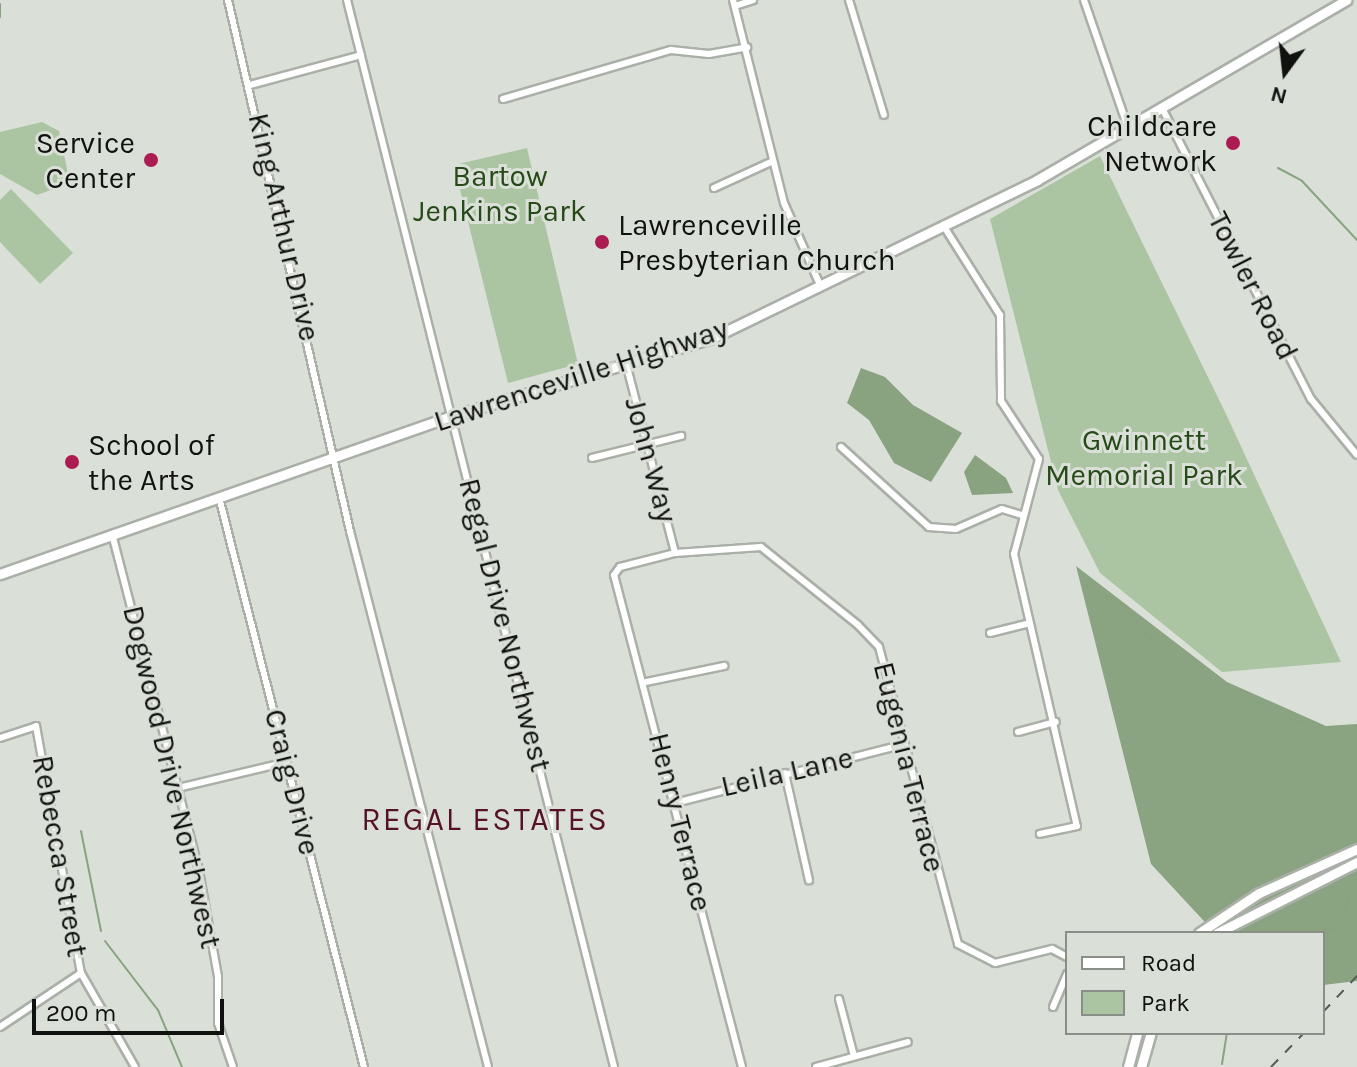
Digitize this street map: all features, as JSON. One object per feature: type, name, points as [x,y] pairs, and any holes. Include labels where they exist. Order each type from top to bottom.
[{"type":"main road","name":"Lawrenceville Highway","points":[[0,574],[452,416],[627,367],[712,338],[943,225],[1128,128],[1346,0]]},
{"type":"main road","points":[[1202,931],[1259,893],[1357,849]]},
{"type":"main road","points":[[1221,931],[1357,862]]},
{"type":"main road","points":[[1128,1067],[1136,1035]]},
{"type":"main road","points":[[1141,1067],[1150,1035]]},
{"type":"street","name":"King Arthur Drive","points":[[228,0],[337,455]]},
{"type":"street","name":"Regal Drive Northwest","points":[[347,0],[614,1067]]},
{"type":"street","points":[[753,0],[734,3],[773,161],[820,285]]},
{"type":"street","points":[[849,0],[884,115]]},
{"type":"street","points":[[1084,0],[1128,128]]},
{"type":"street","points":[[503,99],[671,50],[747,47]]},
{"type":"street","points":[[250,85],[361,55]]},
{"type":"street","name":"Towler Road","points":[[1162,108],[1311,399],[1357,455]]},
{"type":"street","points":[[714,188],[773,161]]},
{"type":"street","points":[[943,225],[1006,331],[1001,401],[1039,459],[1014,554],[1056,722],[1077,826],[1040,834]]},
{"type":"street","name":"John Way","points":[[627,367],[675,553]]},
{"type":"street","points":[[592,458],[681,436]]},
{"type":"street","points":[[841,447],[929,527],[956,529],[1002,509],[1022,515]]},
{"type":"street","points":[[337,455],[488,1067]]},
{"type":"street","name":"Craig Drive","points":[[219,497],[364,1067]]},
{"type":"street","name":"Dogwood Drive Northwest","points":[[112,534],[208,910],[218,1023],[233,1067]]},
{"type":"street","name":"Eugenia Terrace","points":[[620,592],[620,567],[675,553],[761,547],[858,625],[879,647],[901,745],[958,944],[995,963],[1052,949],[1065,956]]},
{"type":"street","name":"Henry Terrace","points":[[620,592],[646,682],[742,1067]]},
{"type":"street","points":[[990,633],[1030,623]]},
{"type":"street","points":[[646,682],[724,666]]},
{"type":"street","points":[[1018,732],[1056,722]]},
{"type":"street","name":"Rebecca Street","points":[[0,738],[36,726],[81,973],[135,1067]]},
{"type":"street","name":"Leila Lane","points":[[675,803],[901,745]]},
{"type":"street","points":[[178,788],[287,762]]},
{"type":"street","points":[[785,773],[809,880]]},
{"type":"street","points":[[0,1027],[81,973]]},
{"type":"street","points":[[1053,1007],[1065,979]]},
{"type":"street","points":[[839,999],[854,1056]]},
{"type":"street","points":[[816,1067],[908,1042]]},
{"type":"green space","points":[[42,122],[59,131],[70,183],[37,195],[0,174],[0,132]]},
{"type":"green space","name":"Bartow Jenkins Park","points":[[527,148],[578,364],[508,383],[454,165]]},
{"type":"green space","name":"Gwinnett Memorial Park","points":[[1100,156],[1226,414],[1341,662],[1222,672],[1100,573],[1058,490],[990,219]]},
{"type":"green space","points":[[11,189],[73,253],[40,284],[0,242],[0,200]]},
{"type":"shaded area","points":[[861,368],[885,377],[913,405],[962,433],[931,482],[894,463],[869,420],[847,403]]},
{"type":"shaded area","points":[[975,455],[1006,478],[1013,493],[972,495],[964,472]]},
{"type":"shaded area","points":[[1076,566],[1227,682],[1326,726],[1357,724],[1357,981],[1325,985],[1325,931],[1213,931],[1151,864]]},
{"type":"waterway","points":[[0,4],[0,17]]},
{"type":"waterway","points":[[1278,168],[1302,181],[1357,240]]},
{"type":"waterway","points":[[1087,587],[1121,603],[1149,638],[1221,687],[1272,713],[1357,740]]},
{"type":"waterway","points":[[81,831],[101,931]]},
{"type":"waterway","points":[[1323,931],[1339,928],[1354,882]]},
{"type":"waterway","points":[[105,941],[158,1010],[182,1067]]},
{"type":"waterway","points":[[1222,1064],[1227,1035]]},
{"type":"railway","points":[[1325,1010],[1357,976]]},
{"type":"railway","points":[[1271,1067],[1302,1035]]},
{"type":"place","name":"Childcare Network","points":[[1233,143]]},
{"type":"place","name":"Service Center","points":[[151,160]]},
{"type":"place","name":"Lawrenceville Presbyterian Church","points":[[602,242]]},
{"type":"place","name":"School of the Arts","points":[[72,462]]},
{"type":"district","name":"REGAL ESTATES","points":[[485,820]]}]
